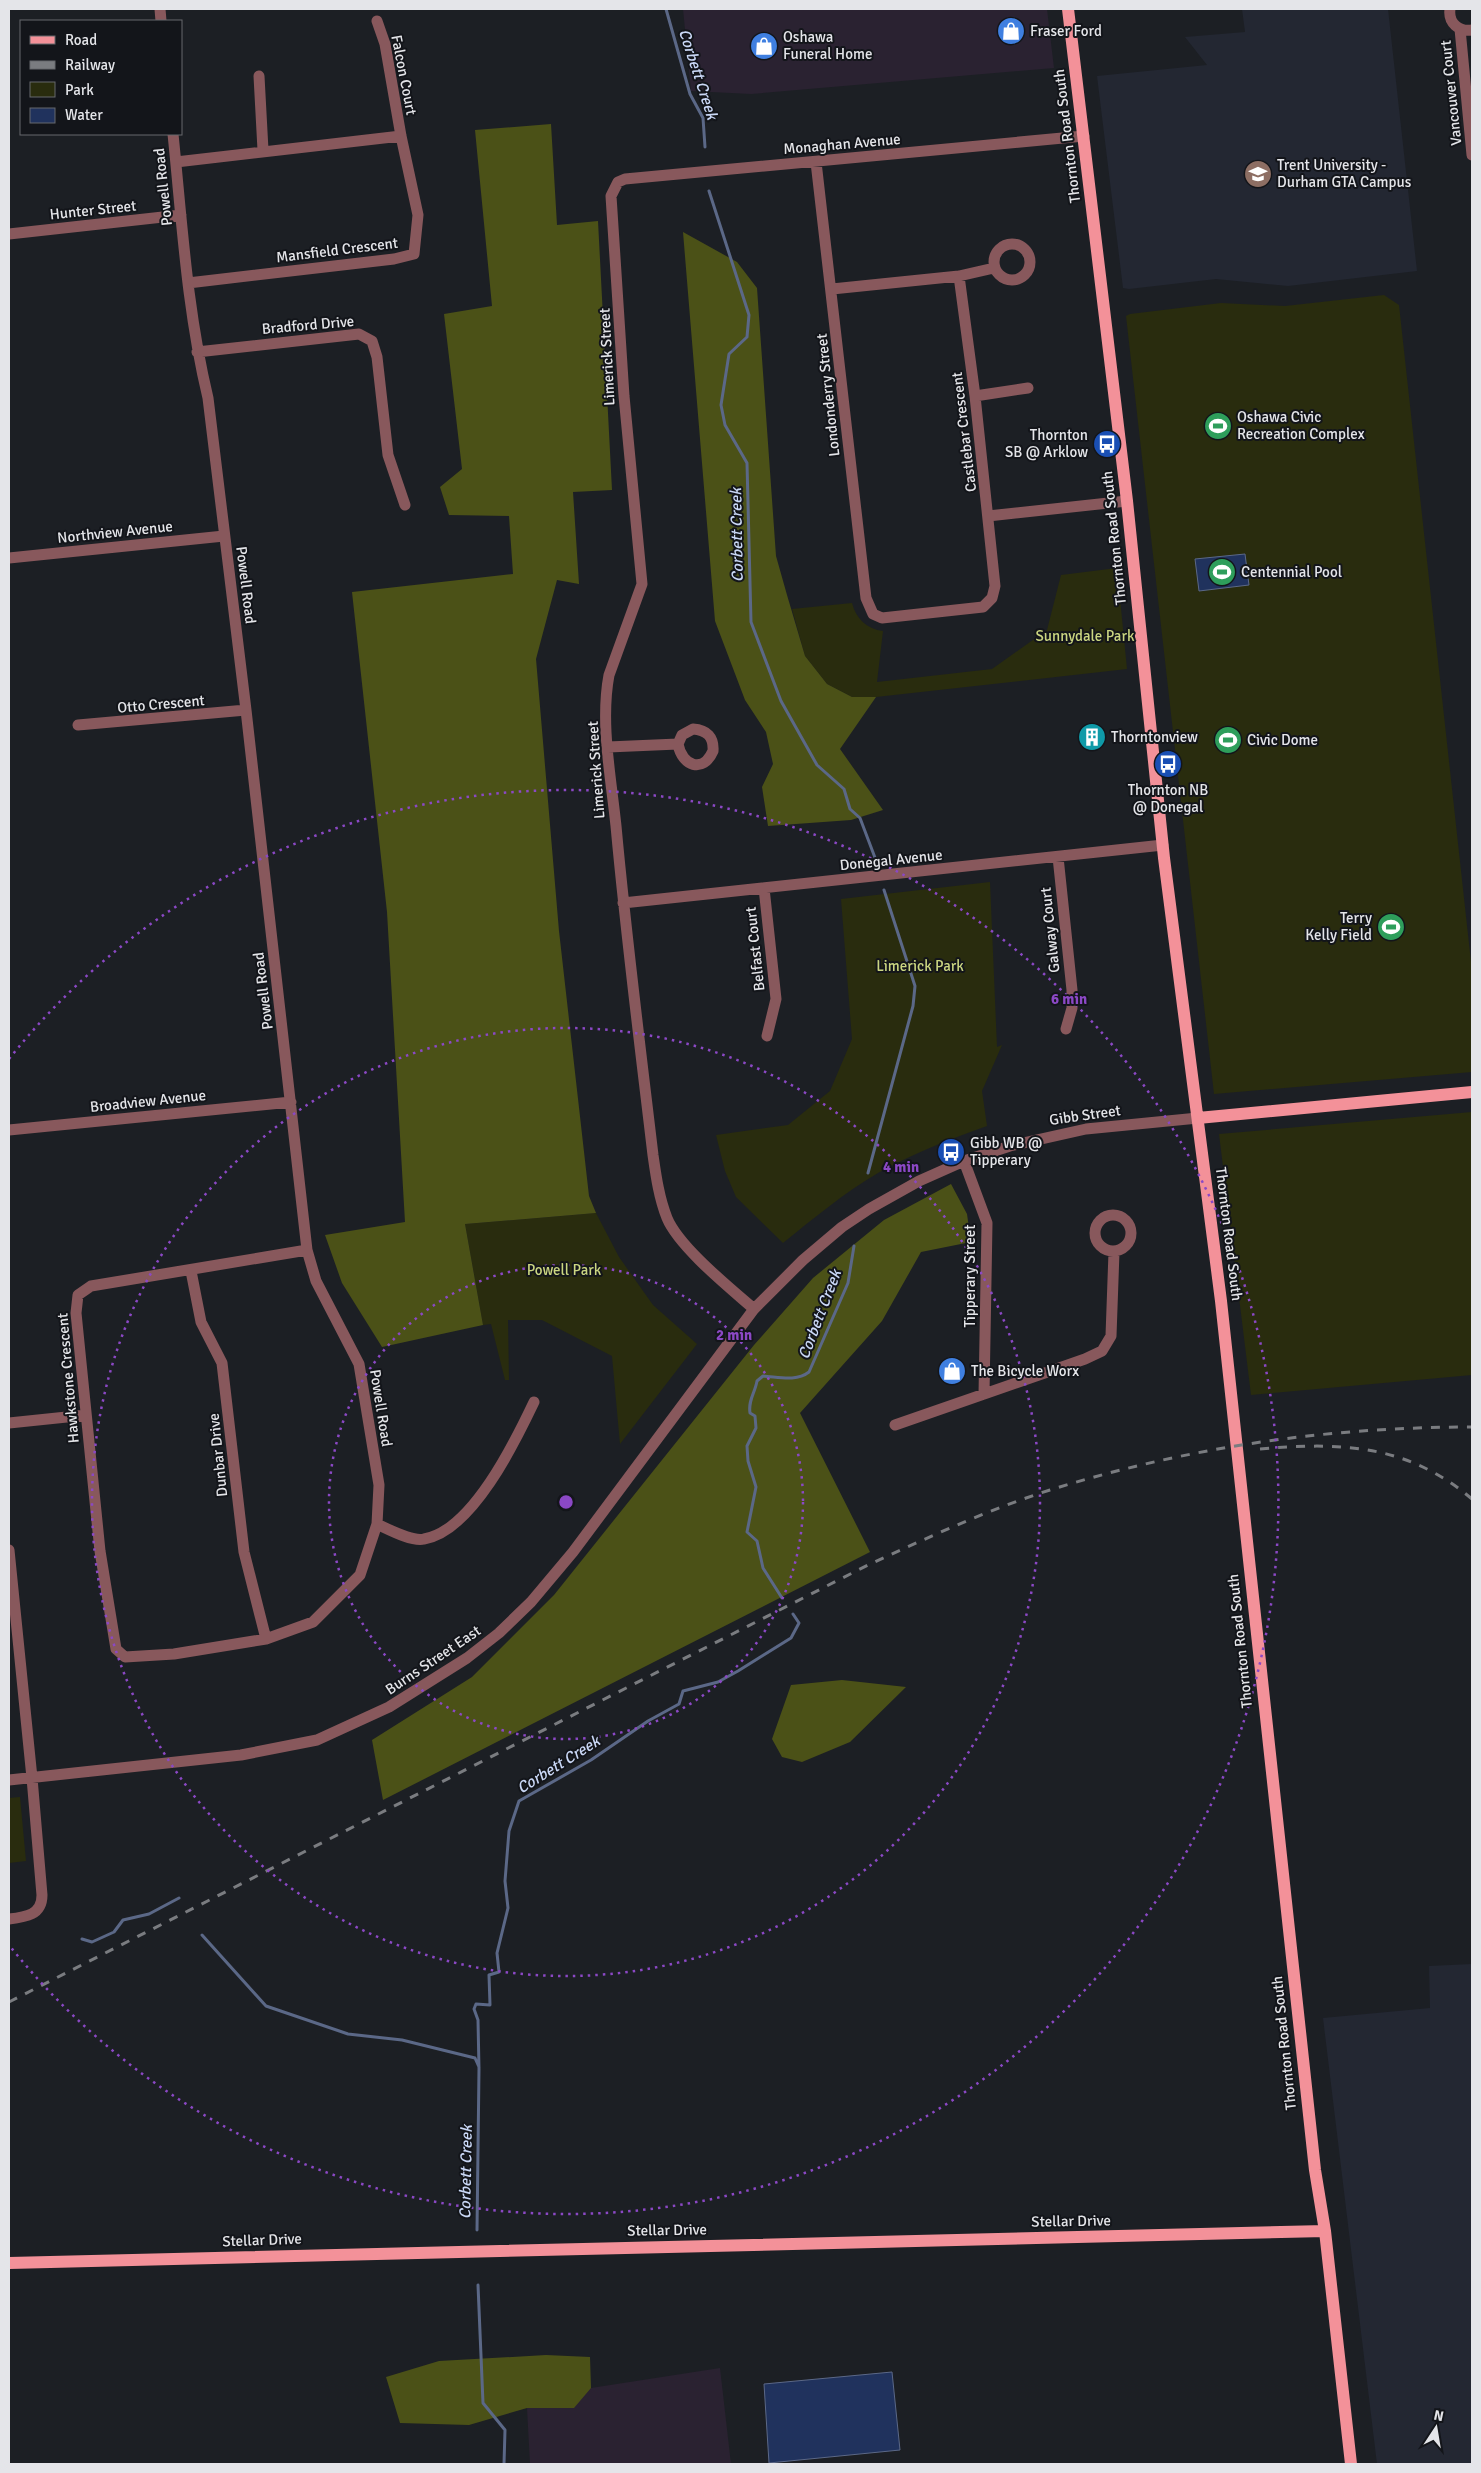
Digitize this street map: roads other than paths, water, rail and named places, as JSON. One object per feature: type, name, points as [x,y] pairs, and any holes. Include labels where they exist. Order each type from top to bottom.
[{"type":"main road","name":"Thornton Road South","points":[[1068,9],[1127,501],[1163,845],[1221,1301],[1315,2170],[1325,2232],[1352,2464]]},
{"type":"main road","name":"Gibb Street","points":[[1198,1118],[1472,1092]]},
{"type":"main road","name":"Stellar Drive","points":[[9,2263],[1325,2232]]},
{"type":"street","name":"Vancouver Court","points":[[1450,9],[1451,19],[1460,29],[1472,155]]},
{"type":"street","name":"Falcon Court","points":[[377,21],[385,44],[400,136]]},
{"type":"street","name":"Vancouver Court","points":[[1460,29],[1472,30]]},
{"type":"street","points":[[259,76],[263,150]]},
{"type":"street","name":"Powell Road","points":[[125,1657],[174,1654],[266,1639],[313,1622],[360,1575],[377,1524],[379,1485],[359,1364],[316,1281],[307,1250],[246,710],[208,398],[197,352],[188,283],[173,135]]},
{"type":"street","points":[[176,162],[263,150],[400,136]]},
{"type":"street","name":"Mansfield Crescent","points":[[188,283],[394,259],[414,254],[418,215],[400,136]]},
{"type":"street","name":"Monaghan Avenue","points":[[611,196],[618,182],[625,180],[1084,136]]},
{"type":"street","name":"Londonderry Street","points":[[816,162],[866,598],[873,614],[882,618]]},
{"type":"street","name":"Limerick Street","points":[[611,196],[624,396],[642,584],[609,675],[606,690],[608,747],[623,902],[653,1154],[658,1187],[667,1219],[682,1242],[754,1309]]},
{"type":"street","name":"Hunter Street","points":[[9,234],[181,215]]},
{"type":"street","points":[[832,289],[959,276],[994,268]]},
{"type":"street","name":"Castlebar Crescent","points":[[882,618],[983,607],[992,598],[995,586],[975,396],[959,276]]},
{"type":"street","name":"Bradford Drive","points":[[197,352],[359,334],[372,340],[376,357],[388,454],[406,505]]},
{"type":"street","points":[[975,396],[1028,388]]},
{"type":"street","points":[[988,516],[1127,501]]},
{"type":"street","name":"Northview Avenue","points":[[9,558],[224,536]]},
{"type":"street","name":"Otto Crescent","points":[[78,725],[246,710]]},
{"type":"street","points":[[608,747],[678,744]]},
{"type":"street","name":"Donegal Avenue","points":[[623,902],[1163,845]]},
{"type":"street","name":"Galway Court","points":[[1058,857],[1072,990],[1072,1008],[1066,1029]]},
{"type":"street","name":"Belfast Court","points":[[764,888],[776,998],[767,1036]]},
{"type":"street","name":"Broadview Avenue","points":[[9,1130],[291,1102]]},
{"type":"street","name":"Gibb Street","points":[[754,1309],[803,1260],[842,1227],[893,1194],[964,1161],[1010,1146],[1086,1129],[1198,1118]]},
{"type":"street","name":"Tipperary Street","points":[[964,1161],[987,1223],[984,1394]]},
{"type":"street","name":"Hawkstone Crescent","points":[[125,1657],[116,1649],[100,1551],[76,1313],[78,1295],[91,1286],[191,1271],[307,1250]]},
{"type":"street","points":[[895,1425],[1086,1359],[1102,1351],[1111,1336],[1114,1252]]},
{"type":"street","name":"Dunbar Drive","points":[[191,1271],[201,1322],[222,1363],[244,1552],[266,1639]]},
{"type":"street","name":"Burns Street East","points":[[9,1780],[241,1755],[317,1740],[389,1707],[467,1658],[499,1633],[558,1572],[754,1309]]},
{"type":"street","points":[[377,1524],[396,1533],[423,1540],[447,1530],[461,1520],[509,1454],[534,1402]]},
{"type":"street","points":[[9,1423],[86,1415]]},
{"type":"street","points":[[9,1550],[32,1778],[42,1901],[34,1913],[9,1919]]},
{"type":"water","name":"Centennial Pool","points":[[1245,554],[1249,585],[1199,591],[1195,559]]},
{"type":"water","points":[[892,2372],[900,2450],[769,2463],[764,2384]]},
{"type":"waterway","name":"Corbett Creek","points":[[666,9],[690,94],[703,118],[705,147]]},
{"type":"waterway","name":"Corbett Creek","points":[[709,191],[749,315],[747,337],[729,354],[721,405],[725,425],[747,463],[751,622],[781,701],[817,765],[844,789],[850,809],[860,818],[877,863]]},
{"type":"waterway","name":"Corbett Creek","points":[[868,1173],[913,1006],[915,986],[884,890]]},
{"type":"waterway","name":"Corbett Creek","points":[[782,1598],[763,1568],[757,1541],[747,1532],[756,1487],[748,1461],[747,1446],[756,1428],[755,1416],[750,1413],[750,1404],[757,1381],[763,1376],[793,1378],[809,1372],[848,1283],[854,1246]]},
{"type":"waterway","name":"Corbett Creek","points":[[477,2230],[479,2069],[478,2020],[474,2009],[476,2004],[490,2005],[489,1975],[499,1972],[497,1953],[508,1908],[505,1881],[509,1831],[519,1801],[591,1760],[648,1721],[679,1704],[683,1691],[718,1682],[791,1638],[799,1623],[793,1614]]},
{"type":"waterway","points":[[82,1939],[92,1942],[114,1932],[123,1920],[149,1914],[179,1898]]},
{"type":"waterway","points":[[202,1935],[266,2006],[348,2034],[402,2040],[475,2058],[479,2067]]},
{"type":"waterway","name":"Corbett Creek","points":[[478,2285],[483,2403],[505,2430],[504,2464]]},
{"type":"railway","points":[[9,2002],[868,1565],[1003,1506],[1102,1475],[1206,1451],[1259,1442],[1365,1431],[1472,1427]]},
{"type":"railway","points":[[1260,1449],[1318,1446],[1346,1447],[1398,1457],[1423,1467],[1448,1481],[1472,1499]]},
{"type":"place","name":"Fraser Ford","points":[[1011,31]]},
{"type":"place","name":"Oshawa Funeral Home","points":[[764,46]]},
{"type":"place","name":"Trent University - Durham GTA Campus","points":[[1258,174]]},
{"type":"place","name":"Oshawa Civic Recreation Complex","points":[[1218,426]]},
{"type":"place","name":"Thornton SB @ Arklow","points":[[1107,444]]},
{"type":"place","name":"Centennial Pool","points":[[1222,572]]},
{"type":"place","name":"Thorntonview","points":[[1092,737]]},
{"type":"place","name":"Civic Dome","points":[[1228,740]]},
{"type":"place","name":"Thornton NB @ Donegal","points":[[1168,764]]},
{"type":"place","name":"Terry Kelly Field","points":[[1391,927]]},
{"type":"place","name":"Gibb WB @ Tipperary","points":[[951,1152]]},
{"type":"place","name":"The Bicycle Worx","points":[[952,1371]]},
{"type":"park label","name":"Sunnydale Park","points":[[1085,636]]},
{"type":"park label","name":"Limerick Park","points":[[920,966]]},
{"type":"park label","name":"Powell Park","points":[[564,1270]]}]
